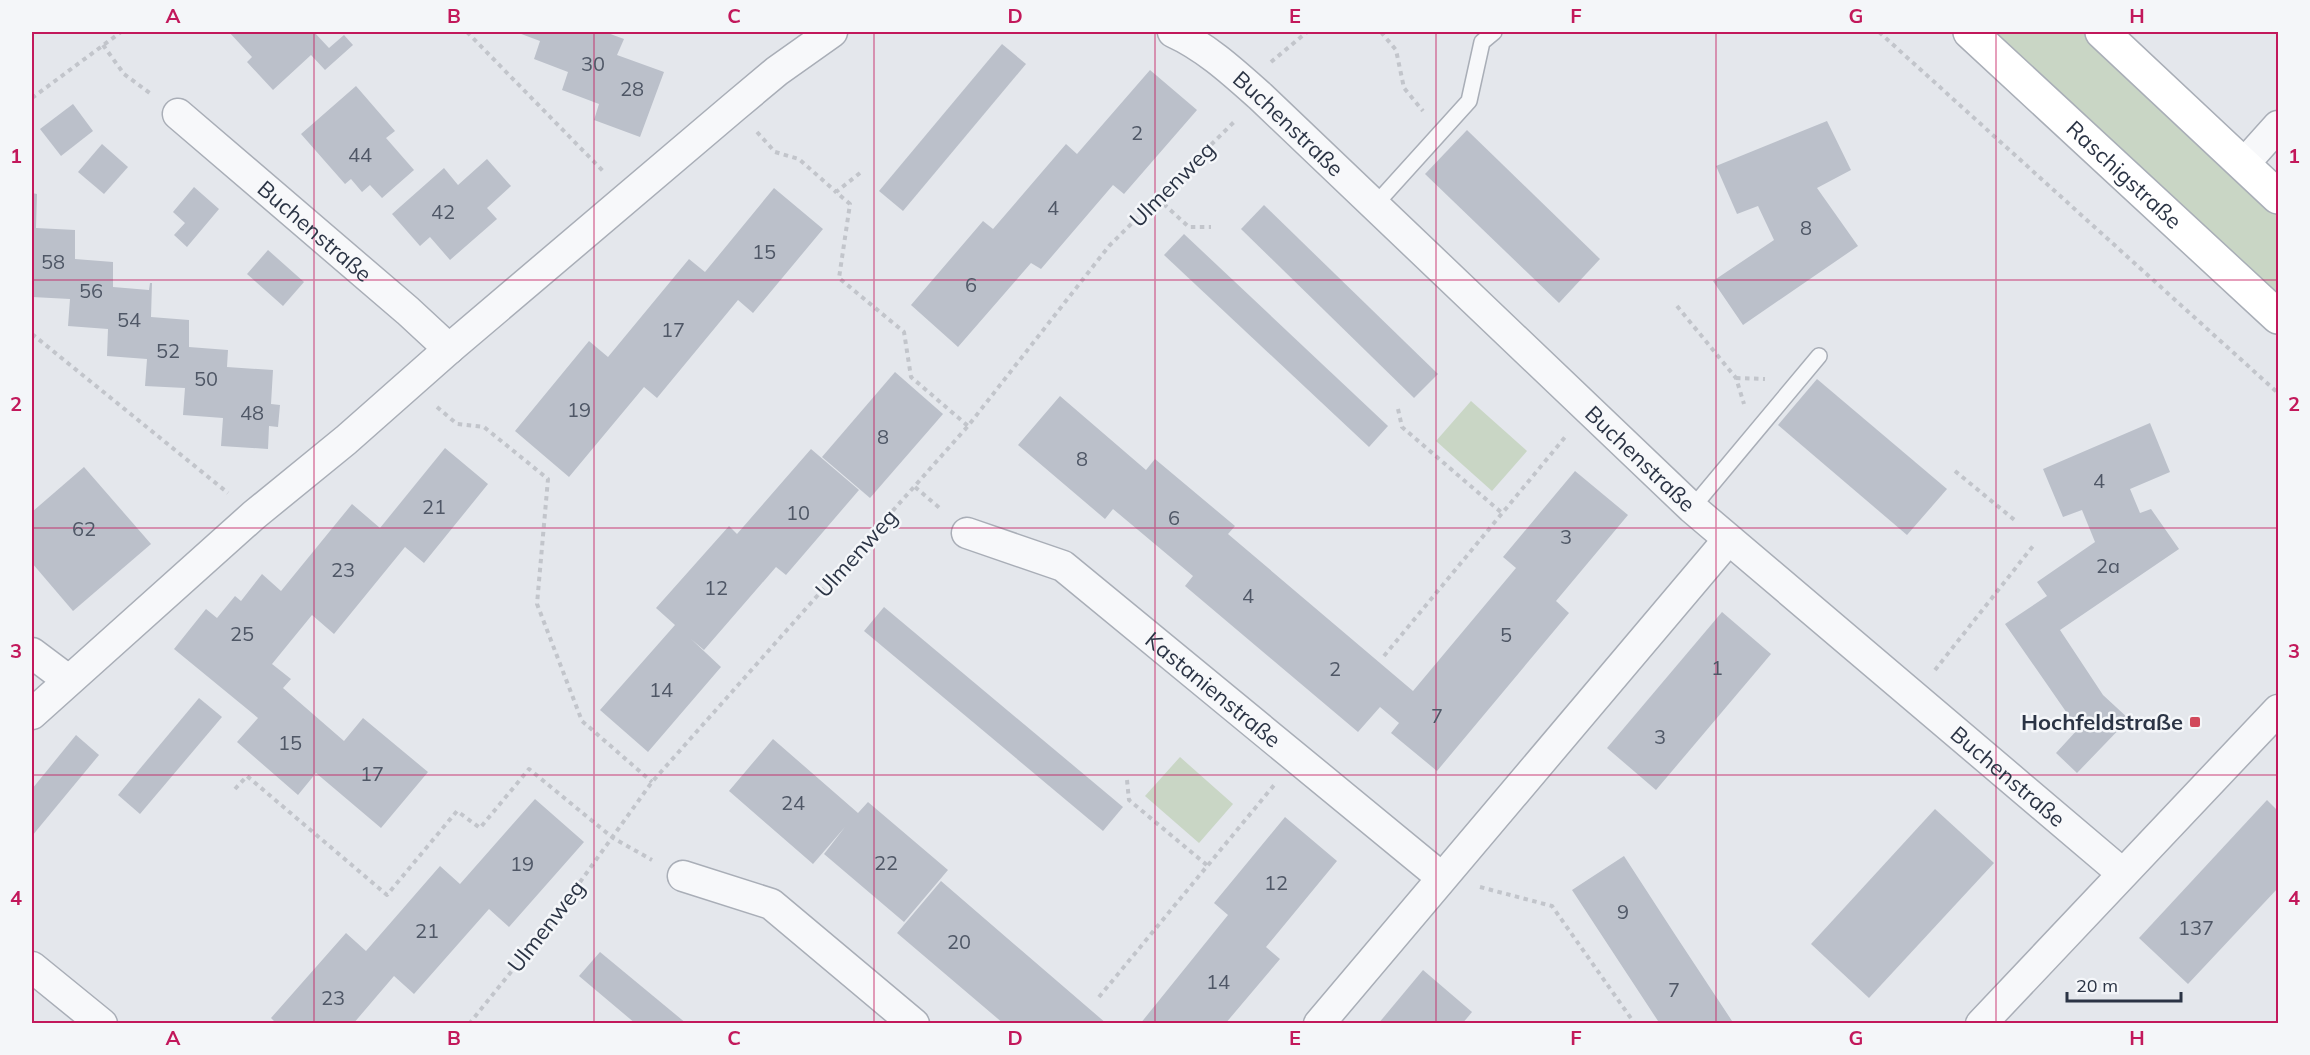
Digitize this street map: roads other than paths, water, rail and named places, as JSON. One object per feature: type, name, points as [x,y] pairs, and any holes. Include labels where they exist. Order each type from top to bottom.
[{"type":"street","name":"Buchenstraße","points":[[1173,32],[1186,37],[1224,64],[1253,90],[1588,410],[1728,540],[2122,873]]},
{"type":"street","name":"Raschigstraße","points":[[1970,32],[2278,316]]},
{"type":"street","points":[[2102,32],[2278,197]]},
{"type":"street","points":[[32,714],[254,515],[346,440],[628,197],[822,34]]},
{"type":"street","name":"Buchenstraße","points":[[178,114],[408,311],[449,350]]},
{"type":"street","points":[[2243,165],[2278,126]]},
{"type":"street","name":"Kastanienstraße","points":[[968,533],[1063,566],[1441,877]]},
{"type":"street","points":[[1318,1023],[1728,540]]},
{"type":"street","points":[[32,653],[69,680]]},
{"type":"street","points":[[1981,1023],[2278,710]]},
{"type":"street","points":[[683,876],[771,904],[914,1023]]},
{"type":"street","points":[[32,966],[102,1023]]},
{"type":"lane","points":[[1374,206],[1469,101],[1482,42],[1494,32]]},
{"type":"lane","points":[[1692,508],[1819,356]]},
{"type":"place","name":"Hochfeldstraße","points":[[2195,722]]}]
